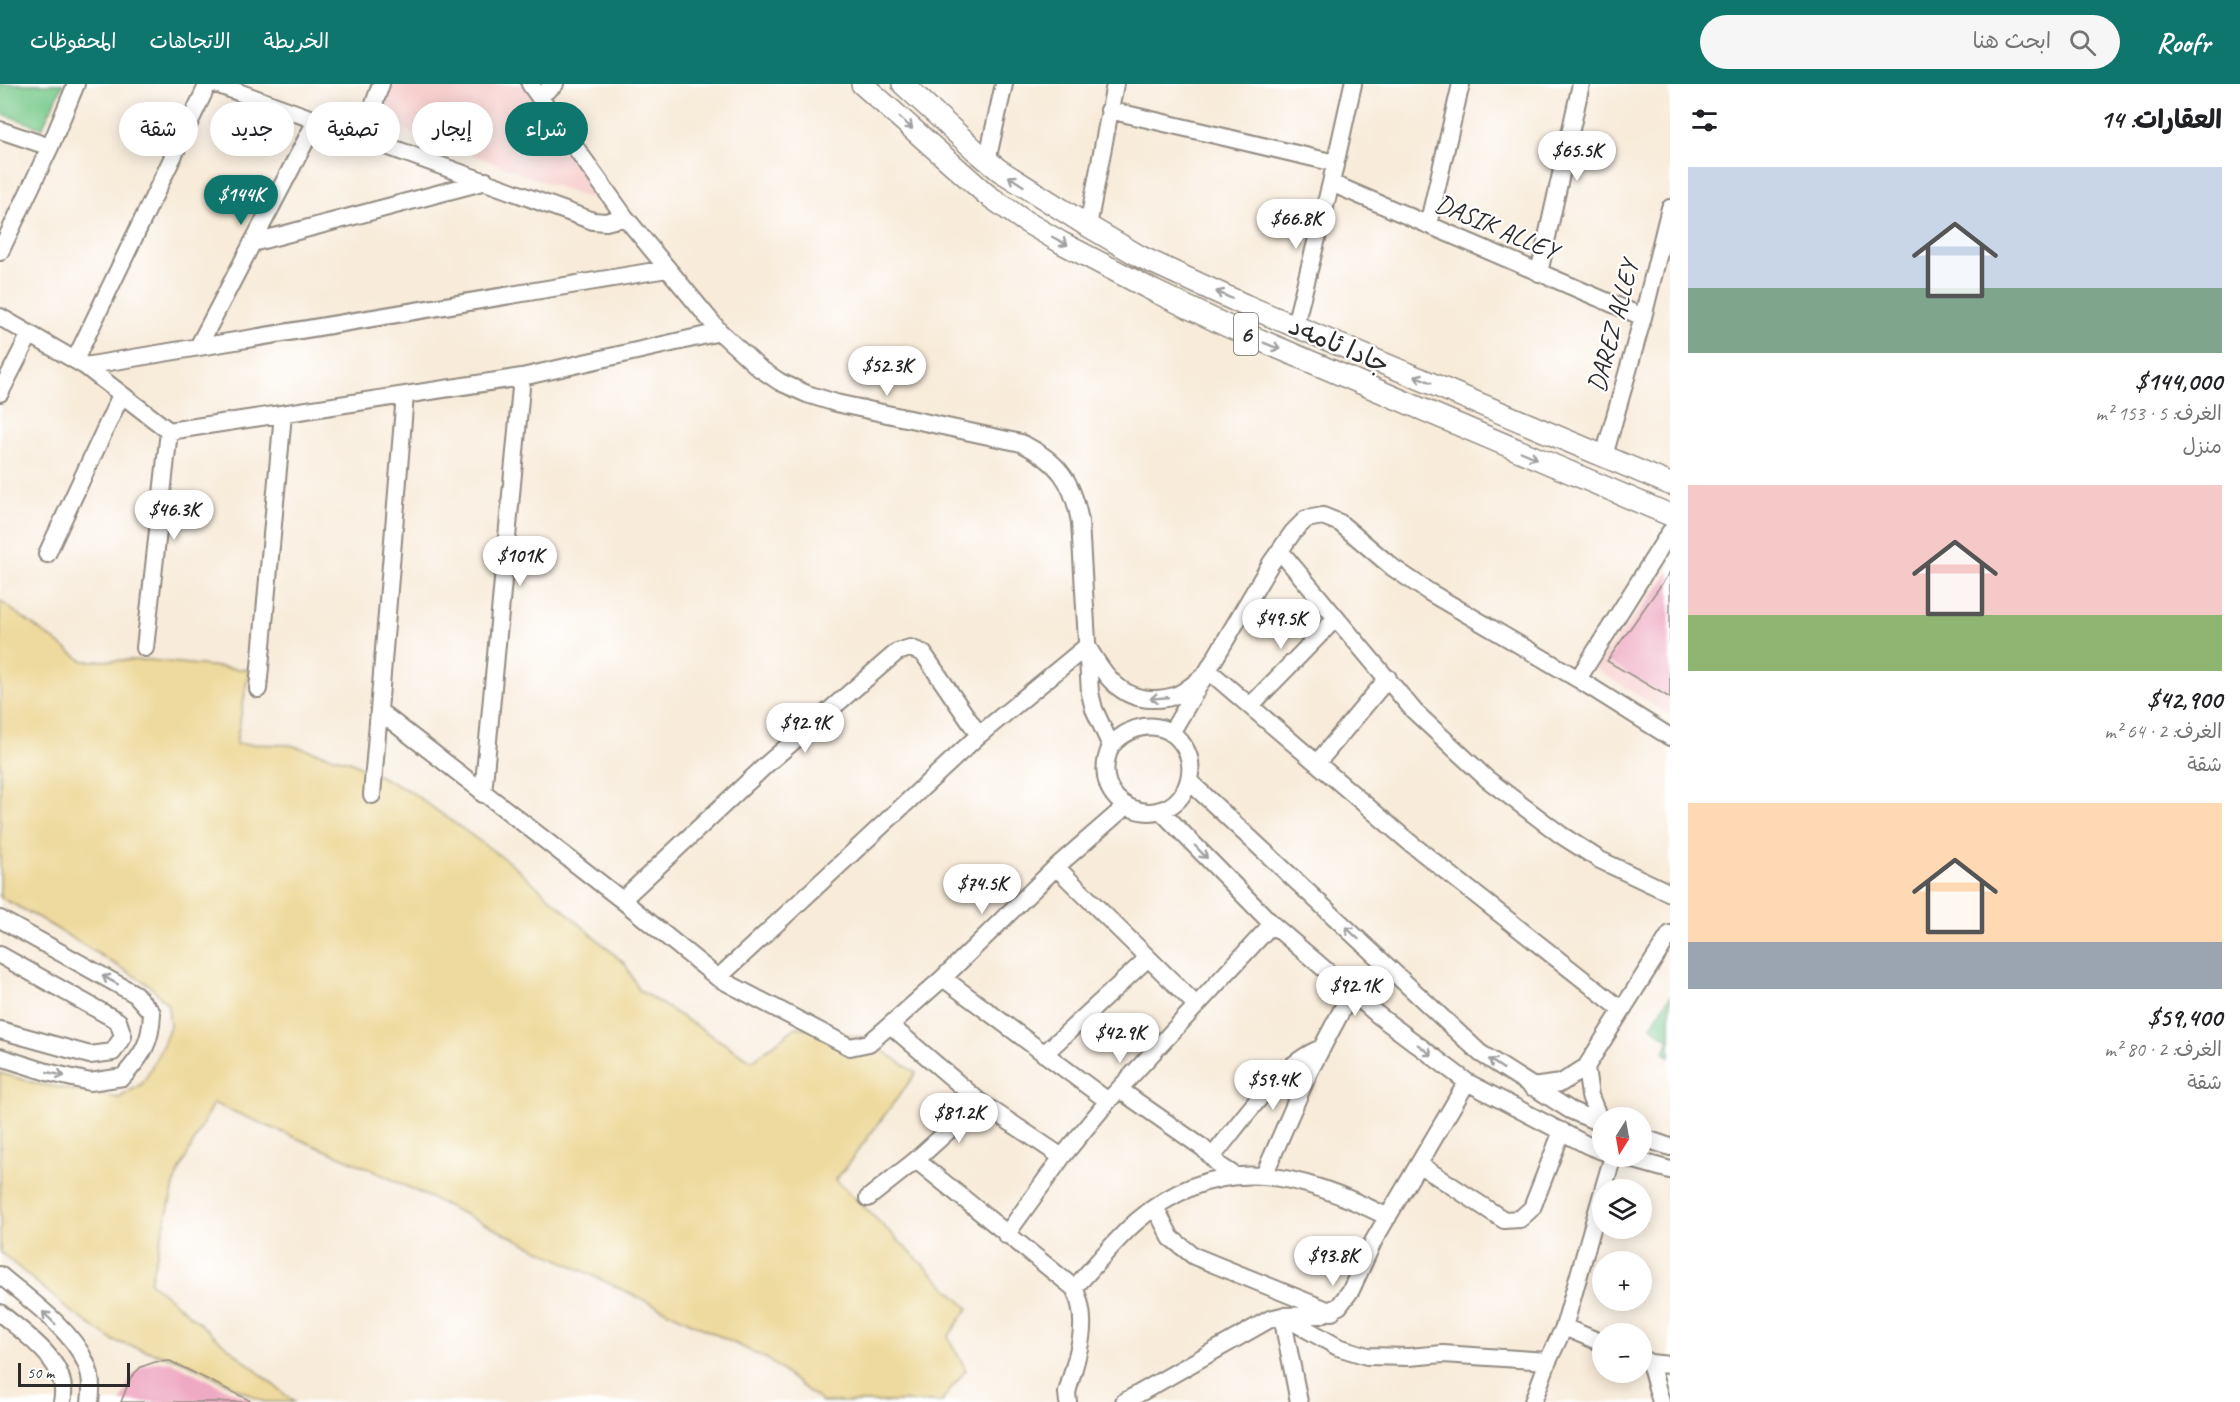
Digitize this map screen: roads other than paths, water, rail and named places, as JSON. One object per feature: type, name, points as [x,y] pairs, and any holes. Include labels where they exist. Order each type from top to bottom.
[{"type":"main road","name":"جادا ئامەد","points":[[862,84],[986,194],[1042,232],[1154,291],[1227,326],[1670,515]]},
{"type":"main road","name":"جادا ئامەد","points":[[903,84],[987,161],[1141,257],[1295,326],[1670,484]]},
{"type":"main road","points":[[1455,423],[1465,397]]},
{"type":"main road","points":[[1500,443],[1512,417]]},
{"type":"street","points":[[0,252],[50,147],[76,84]]},
{"type":"street","points":[[80,363],[208,84]]},
{"type":"street","points":[[216,84],[306,117]]},
{"type":"street","points":[[375,102],[381,84]]},
{"type":"street","points":[[555,84],[535,90],[625,218],[720,332],[759,368],[780,382],[807,394],[866,410],[1021,443],[1040,452],[1056,466],[1068,482],[1077,502],[1090,693],[1111,746]]},
{"type":"street","points":[[987,161],[1004,84]]},
{"type":"street","points":[[1088,226],[1115,84]]},
{"type":"street","points":[[1295,326],[1353,84]]},
{"type":"street","points":[[1428,225],[1461,84]]},
{"type":"street","points":[[1539,273],[1581,84]]},
{"type":"street","points":[[1109,110],[1335,163]]},
{"type":"street","points":[[0,130],[50,147]]},
{"type":"street","points":[[198,347],[306,140]]},
{"type":"street","points":[[400,151],[593,221],[606,222],[625,218]]},
{"type":"street","points":[[252,243],[486,181]]},
{"type":"street","name":"DASIK ALLEY","points":[[1331,183],[1643,317]]},
{"type":"street","name":"DAREZ ALLEY","points":[[1604,456],[1643,317],[1670,208]]},
{"type":"street","points":[[80,363],[198,347],[667,269]]},
{"type":"street","points":[[0,317],[80,363],[169,431],[522,377],[720,332]]},
{"type":"street","points":[[0,393],[30,334]]},
{"type":"street","points":[[483,794],[522,377]]},
{"type":"street","points":[[47,554],[121,395]]},
{"type":"street","points":[[372,795],[405,395]]},
{"type":"street","points":[[258,689],[283,414]]},
{"type":"street","points":[[145,648],[169,431]]},
{"type":"street","points":[[1171,733],[1280,551],[1298,525],[1314,516],[1332,518],[1410,580],[1578,679],[1670,737]]},
{"type":"street","points":[[1578,679],[1670,532]]},
{"type":"street","points":[[1280,551],[1414,711],[1487,779],[1561,836],[1600,860],[1670,893]]},
{"type":"street","points":[[1250,706],[1336,618]]},
{"type":"street","points":[[1087,646],[1105,676],[1117,687],[1131,695],[1147,699],[1163,699],[1179,695],[1209,671]]},
{"type":"street","points":[[718,978],[979,735],[1087,646]]},
{"type":"street","points":[[622,900],[767,764],[897,652],[910,648],[922,653],[979,735]]},
{"type":"street","points":[[1209,671],[1409,842],[1622,1010]]},
{"type":"street","points":[[1317,764],[1388,678]]},
{"type":"street","points":[[379,711],[622,900],[718,978],[850,1047],[869,1043],[890,1025],[943,978],[1056,867],[1126,806]]},
{"type":"street","points":[[1150,726],[1171,733],[1181,742],[1188,754],[1191,767],[1189,780],[1177,800],[1161,810],[1149,812],[1126,806],[1110,790],[1106,779],[1104,768],[1111,746],[1118,737],[1138,727],[1150,726]]},
{"type":"street","points":[[1189,780],[1480,1053],[1570,1110],[1592,1119]]},
{"type":"street","points":[[1161,810],[1272,924],[1378,1015],[1467,1082],[1592,1147]]},
{"type":"street","points":[[1056,867],[1196,1004]]},
{"type":"street","points":[[0,919],[135,994],[152,1013],[151,1032],[141,1056],[123,1077],[90,1082],[47,1072],[0,1057]]},
{"type":"street","points":[[1006,1235],[1062,1157],[1107,1101],[1120,1090],[1196,1004],[1272,924]]},
{"type":"street","points":[[1532,1087],[1561,1083],[1586,1067],[1670,934]]},
{"type":"street","points":[[0,955],[118,1021],[123,1036],[113,1052],[90,1055],[0,1030]]},
{"type":"street","points":[[1044,1054],[1148,958]]},
{"type":"street","points":[[943,978],[1107,1101]]},
{"type":"street","points":[[1264,1175],[1322,1048],[1352,991]]},
{"type":"street","points":[[890,1025],[980,1102],[1062,1157]]},
{"type":"street","points":[[1212,1157],[1283,1072],[1307,1053],[1322,1048]]},
{"type":"street","points":[[1586,1067],[1590,1096],[1594,1107]]},
{"type":"street","points":[[1124,1402],[1259,1324],[1282,1316],[1320,1315],[1332,1312],[1346,1299],[1374,1240],[1467,1082]]},
{"type":"street","points":[[1120,1090],[1234,1175]]},
{"type":"street","points":[[868,1198],[916,1160],[980,1102]]},
{"type":"street","points":[[1420,1164],[1504,1220],[1520,1219],[1532,1208],[1562,1131]]},
{"type":"street","points":[[1652,1141],[1670,1147]]},
{"type":"street","points":[[916,1160],[1074,1288],[1082,1309],[1083,1331],[1067,1393],[1068,1402]]},
{"type":"street","points":[[1652,1165],[1670,1170]]},
{"type":"street","points":[[1074,1288],[1119,1239],[1155,1207],[1197,1185],[1234,1175],[1264,1175],[1340,1194],[1388,1217]]},
{"type":"street","points":[[1155,1207],[1171,1238],[1194,1256],[1332,1312]]},
{"type":"street","points":[[1533,1402],[1564,1327],[1592,1229]]},
{"type":"street","points":[[0,1275],[74,1342],[86,1362],[90,1381],[90,1402]]},
{"type":"street","points":[[0,1313],[50,1356],[61,1377],[64,1392],[62,1402]]},
{"type":"street","points":[[1282,1316],[1338,1347],[1367,1356],[1409,1357],[1443,1354],[1548,1361]]},
{"type":"street","points":[[1282,1316],[1299,1402]]},
{"type":"street","points":[[1564,1327],[1592,1339]]},
{"type":"street","points":[[1652,1362],[1670,1365]]},
{"type":"street","points":[[1652,1377],[1661,1402]]},
{"type":"street","points":[[63,1385],[90,1381]]}]
